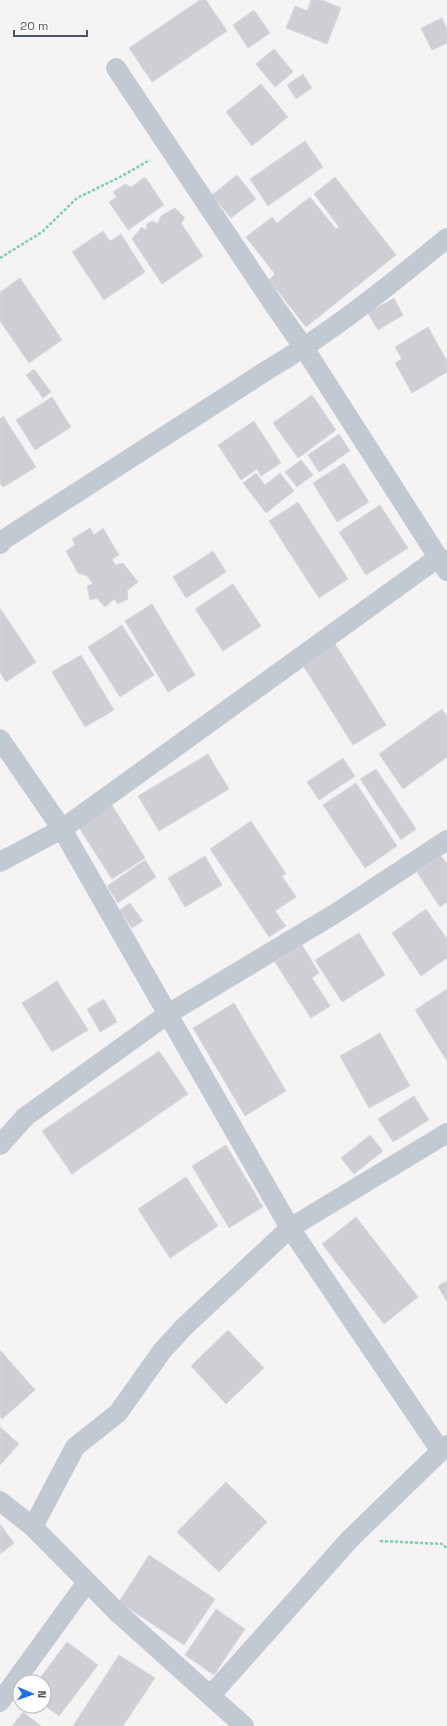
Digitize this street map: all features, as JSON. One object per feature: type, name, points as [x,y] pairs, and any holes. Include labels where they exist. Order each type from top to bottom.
[{"type":"street","points":[[0,862],[62,829],[443,564],[304,348],[116,68]]},
{"type":"street","points":[[0,544],[3,540],[304,348],[406,272],[447,238]]},
{"type":"street","points":[[0,739],[62,829],[290,1228],[444,1447],[350,1539],[211,1695]]},
{"type":"street","points":[[0,1145],[25,1118],[168,1014],[336,913],[447,840]]},
{"type":"street","points":[[33,1528],[74,1448],[118,1413],[162,1351],[184,1327],[290,1228],[447,1133]]},
{"type":"street","points":[[0,1501],[33,1528],[118,1612],[244,1726]]},
{"type":"street","points":[[0,1702],[87,1582]]},
{"type":"path","points":[[0,258],[42,232],[78,198],[120,177],[169,148]]},
{"type":"path","points":[[350,1539],[443,1544],[447,1549]]},
{"type":"building","points":[[200,0],[206,0],[227,31],[152,82],[129,48]]},
{"type":"building","points":[[311,0],[322,0],[341,8],[327,44],[286,28],[295,6],[307,11]]},
{"type":"building","points":[[254,10],[270,33],[248,48],[233,25]]},
{"type":"building","points":[[442,18],[447,29],[447,43],[432,50],[421,28]]},
{"type":"building","points":[[274,49],[293,72],[275,87],[256,64]]},
{"type":"building","points":[[303,74],[312,88],[296,99],[287,85]]},
{"type":"building","points":[[261,84],[288,117],[252,146],[226,112]]},
{"type":"building","points":[[305,141],[323,167],[268,206],[250,179]]},
{"type":"building","points":[[237,175],[256,199],[231,218],[212,195]]},
{"type":"building","points":[[145,177],[164,205],[128,230],[109,202],[117,197],[113,192],[125,184],[131,187]]},
{"type":"building","points":[[335,177],[396,255],[306,327],[269,280],[275,274],[246,237],[272,217],[277,223],[310,197],[336,229],[339,227],[314,194]]},
{"type":"building","points":[[175,208],[185,218],[181,223],[203,256],[162,284],[132,239],[142,227],[146,230],[147,224],[152,221],[158,223],[161,216]]},
{"type":"building","points":[[103,231],[110,241],[121,234],[145,272],[104,300],[72,252]]},
{"type":"building","points":[[20,278],[62,340],[29,363],[0,321],[0,292]]},
{"type":"building","points":[[394,298],[403,315],[378,330],[368,313]]},
{"type":"building","points":[[428,327],[447,361],[447,372],[412,393],[395,363],[402,359],[395,347]]},
{"type":"building","points":[[34,369],[51,392],[43,398],[26,375]]},
{"type":"building","points":[[312,395],[336,430],[298,458],[273,423]]},
{"type":"building","points":[[52,397],[71,427],[35,450],[16,420]]},
{"type":"building","points":[[3,416],[36,467],[3,487],[0,483],[0,419]]},
{"type":"building","points":[[254,421],[281,463],[261,476],[257,469],[241,480],[218,445]]},
{"type":"building","points":[[339,434],[350,451],[319,472],[308,455]]},
{"type":"building","points":[[301,460],[313,475],[297,487],[285,472]]},
{"type":"building","points":[[344,463],[369,502],[337,522],[313,483]]},
{"type":"building","points":[[256,473],[265,485],[280,473],[294,491],[266,513],[243,483]]},
{"type":"building","points":[[298,502],[348,579],[319,598],[269,521]]},
{"type":"building","points":[[380,505],[408,548],[366,575],[339,532]]},
{"type":"building","points":[[90,528],[94,535],[103,528],[119,555],[112,559],[115,565],[123,563],[138,582],[127,591],[128,599],[118,604],[114,599],[105,607],[97,598],[90,600],[87,586],[93,584],[87,576],[78,573],[66,551],[75,545],[72,539]]},
{"type":"building","points":[[213,551],[226,572],[186,598],[173,577]]},
{"type":"building","points":[[233,584],[261,626],[223,651],[195,609]]},
{"type":"building","points":[[152,604],[195,675],[168,692],[125,621]]},
{"type":"building","points":[[0,608],[36,662],[6,682],[0,672]]},
{"type":"building","points":[[122,625],[154,675],[120,697],[88,647]]},
{"type":"building","points":[[332,639],[386,725],[353,745],[299,659]]},
{"type":"building","points":[[81,655],[114,710],[85,727],[52,672]]},
{"type":"building","points":[[442,709],[447,717],[447,757],[403,789],[379,754]]},
{"type":"building","points":[[208,754],[229,789],[159,831],[138,796]]},
{"type":"building","points":[[343,758],[355,776],[319,800],[307,782]]},
{"type":"building","points":[[376,769],[416,829],[401,840],[360,779]]},
{"type":"building","points":[[356,783],[397,846],[365,868],[323,805]]},
{"type":"building","points":[[110,802],[145,858],[112,879],[76,823]]},
{"type":"building","points":[[251,821],[286,874],[282,876],[296,897],[275,911],[286,926],[269,937],[210,849]]},
{"type":"building","points":[[205,856],[222,885],[185,907],[168,878]]},
{"type":"building","points":[[441,856],[447,864],[447,902],[440,907],[417,872]]},
{"type":"building","points":[[145,860],[156,877],[118,903],[107,886]]},
{"type":"building","points":[[130,903],[143,921],[132,928],[120,910]]},
{"type":"building","points":[[426,909],[447,939],[447,958],[421,976],[392,933]]},
{"type":"building","points":[[359,933],[385,975],[342,1002],[315,960]]},
{"type":"building","points":[[302,945],[319,973],[312,978],[330,1006],[311,1018],[275,962]]},
{"type":"building","points":[[57,981],[88,1030],[52,1052],[22,1003]]},
{"type":"building","points":[[447,989],[447,1061],[415,1010]]},
{"type":"building","points":[[104,999],[117,1022],[100,1032],[87,1009]]},
{"type":"building","points":[[234,1003],[286,1091],[245,1116],[193,1028]]},
{"type":"building","points":[[380,1033],[410,1086],[369,1108],[340,1056]]},
{"type":"building","points":[[159,1051],[188,1094],[72,1174],[42,1131]]},
{"type":"building","points":[[414,1096],[429,1120],[393,1142],[378,1119]]},
{"type":"building","points":[[370,1135],[383,1151],[354,1174],[341,1158]]},
{"type":"building","points":[[226,1145],[263,1207],[229,1228],[192,1166]]},
{"type":"building","points":[[186,1177],[218,1226],[170,1258],[138,1209]]},
{"type":"building","points":[[356,1217],[418,1297],[384,1324],[322,1244]]},
{"type":"building","points":[[447,1281],[447,1302],[438,1286]]},
{"type":"building","points":[[228,1330],[264,1368],[226,1404],[191,1366]]},
{"type":"building","points":[[0,1350],[35,1390],[2,1419],[0,1417]]},
{"type":"building","points":[[0,1427],[19,1444],[0,1465]]},
{"type":"building","points":[[226,1482],[267,1522],[219,1572],[177,1532]]},
{"type":"building","points":[[0,1524],[14,1543],[0,1554]]},
{"type":"building","points":[[149,1555],[215,1599],[184,1645],[119,1602]]},
{"type":"building","points":[[216,1609],[245,1629],[214,1675],[185,1655]]},
{"type":"building","points":[[67,1642],[98,1665],[59,1716],[52,1711],[52,1674],[43,1674]]},
{"type":"building","points":[[119,1655],[155,1678],[123,1726],[73,1726]]},
{"type":"building","points":[[21,1714],[26,1714],[41,1726],[12,1726]]}]
